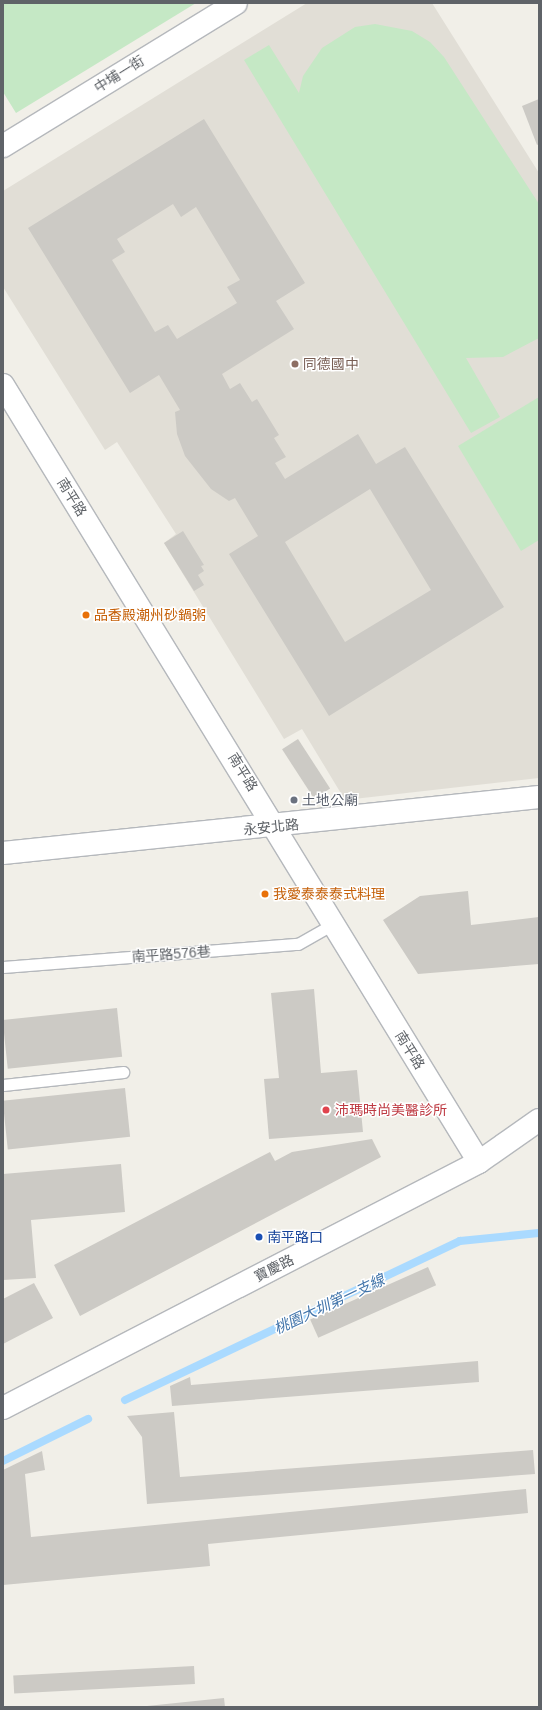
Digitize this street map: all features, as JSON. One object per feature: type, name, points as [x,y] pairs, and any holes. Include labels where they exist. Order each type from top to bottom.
[{"type":"street","name":"中埔一街","points":[[3,146],[236,3]]},
{"type":"street","name":"南平路","points":[[3,384],[276,827],[333,924],[479,1162]]},
{"type":"street","name":"永安北路","points":[[3,853],[276,827],[539,797]]},
{"type":"street","name":"寶慶路","points":[[3,1408],[479,1162],[539,1120]]},
{"type":"lane","name":"南平路576巷","points":[[3,967],[298,944],[333,924]]},
{"type":"lane","points":[[3,1085],[123,1072]]},
{"type":"shaded area","name":"同德國中","points":[[307,3],[432,3],[539,173],[539,778],[345,800],[302,729],[284,739],[164,543],[176,534],[117,442],[105,450],[3,287],[3,191]]},
{"type":"green space","points":[[3,3],[196,3],[16,113],[3,92]]},
{"type":"green space","points":[[375,24],[412,31],[430,42],[444,57],[539,204],[539,338],[503,357],[466,358],[500,417],[471,433],[244,60],[269,45],[299,93],[303,76],[322,48],[355,27]]},
{"type":"green space","points":[[539,397],[539,540],[521,551],[458,446]]},
{"type":"building","points":[[539,99],[539,144],[537,145],[522,106]]},
{"type":"building","points":[[204,119],[305,283],[276,301],[294,329],[222,374],[230,389],[240,383],[252,402],[257,399],[279,435],[274,438],[286,457],[275,463],[285,479],[358,434],[376,464],[405,447],[504,607],[329,716],[229,554],[258,536],[235,498],[229,501],[211,489],[185,456],[177,434],[175,412],[180,410],[159,375],[130,393],[28,228]],"holes":[[[173,204],[181,217],[196,207],[240,280],[227,287],[237,303],[177,339],[168,325],[155,332],[112,260],[125,252],[117,239]],[[370,489],[431,590],[345,642],[285,542]]]},
{"type":"building","points":[[183,531],[204,565],[201,566],[204,571],[198,575],[204,585],[194,591],[164,543]]},
{"type":"building","points":[[298,739],[330,788],[314,799],[282,749]]},
{"type":"building","points":[[468,891],[471,925],[539,917],[539,964],[418,974],[383,920],[420,896]]},
{"type":"building","points":[[314,989],[321,1073],[357,1070],[363,1132],[269,1139],[264,1079],[279,1078],[271,993]]},
{"type":"building","points":[[117,1008],[122,1057],[8,1069],[3,1020]]},
{"type":"building","points":[[125,1088],[130,1137],[8,1150],[3,1101]]},
{"type":"building","points":[[372,1139],[381,1157],[80,1316],[54,1265],[270,1152],[275,1161],[292,1152]]},
{"type":"building","points":[[121,1164],[125,1212],[31,1220],[36,1278],[3,1280],[3,1174]]},
{"type":"building","points":[[428,1267],[436,1285],[318,1338],[310,1319]]},
{"type":"building","points":[[34,1283],[53,1318],[3,1344],[3,1299]]},
{"type":"building","points":[[478,1361],[479,1382],[172,1406],[170,1386],[190,1377],[191,1385]]},
{"type":"building","points":[[174,1412],[180,1477],[533,1450],[535,1474],[147,1504],[142,1437],[127,1416]]},
{"type":"building","points":[[42,1451],[45,1470],[25,1474],[31,1537],[526,1489],[528,1513],[208,1544],[210,1566],[3,1585],[3,1470]]},
{"type":"building","points":[[194,1666],[195,1684],[14,1693],[13,1675]]},
{"type":"building","points":[[224,1698],[225,1707],[147,1707],[147,1706]]},
{"type":"waterway","name":"桃園大圳第一支線","points":[[125,1400],[460,1241],[539,1233]]},
{"type":"waterway","name":"桃園大圳第一支線","points":[[3,1461],[88,1419]]},
{"type":"place","name":"同德國中","points":[[295,364]]},
{"type":"place","name":"品香殿潮州砂鍋粥","points":[[86,615]]},
{"type":"place","name":"土地公廟","points":[[294,800]]},
{"type":"place","name":"我愛泰泰泰式料理","points":[[265,894]]},
{"type":"place","name":"沛瑪時尚美醫診所","points":[[326,1110]]},
{"type":"place","name":"南平路口","points":[[259,1237]]}]
